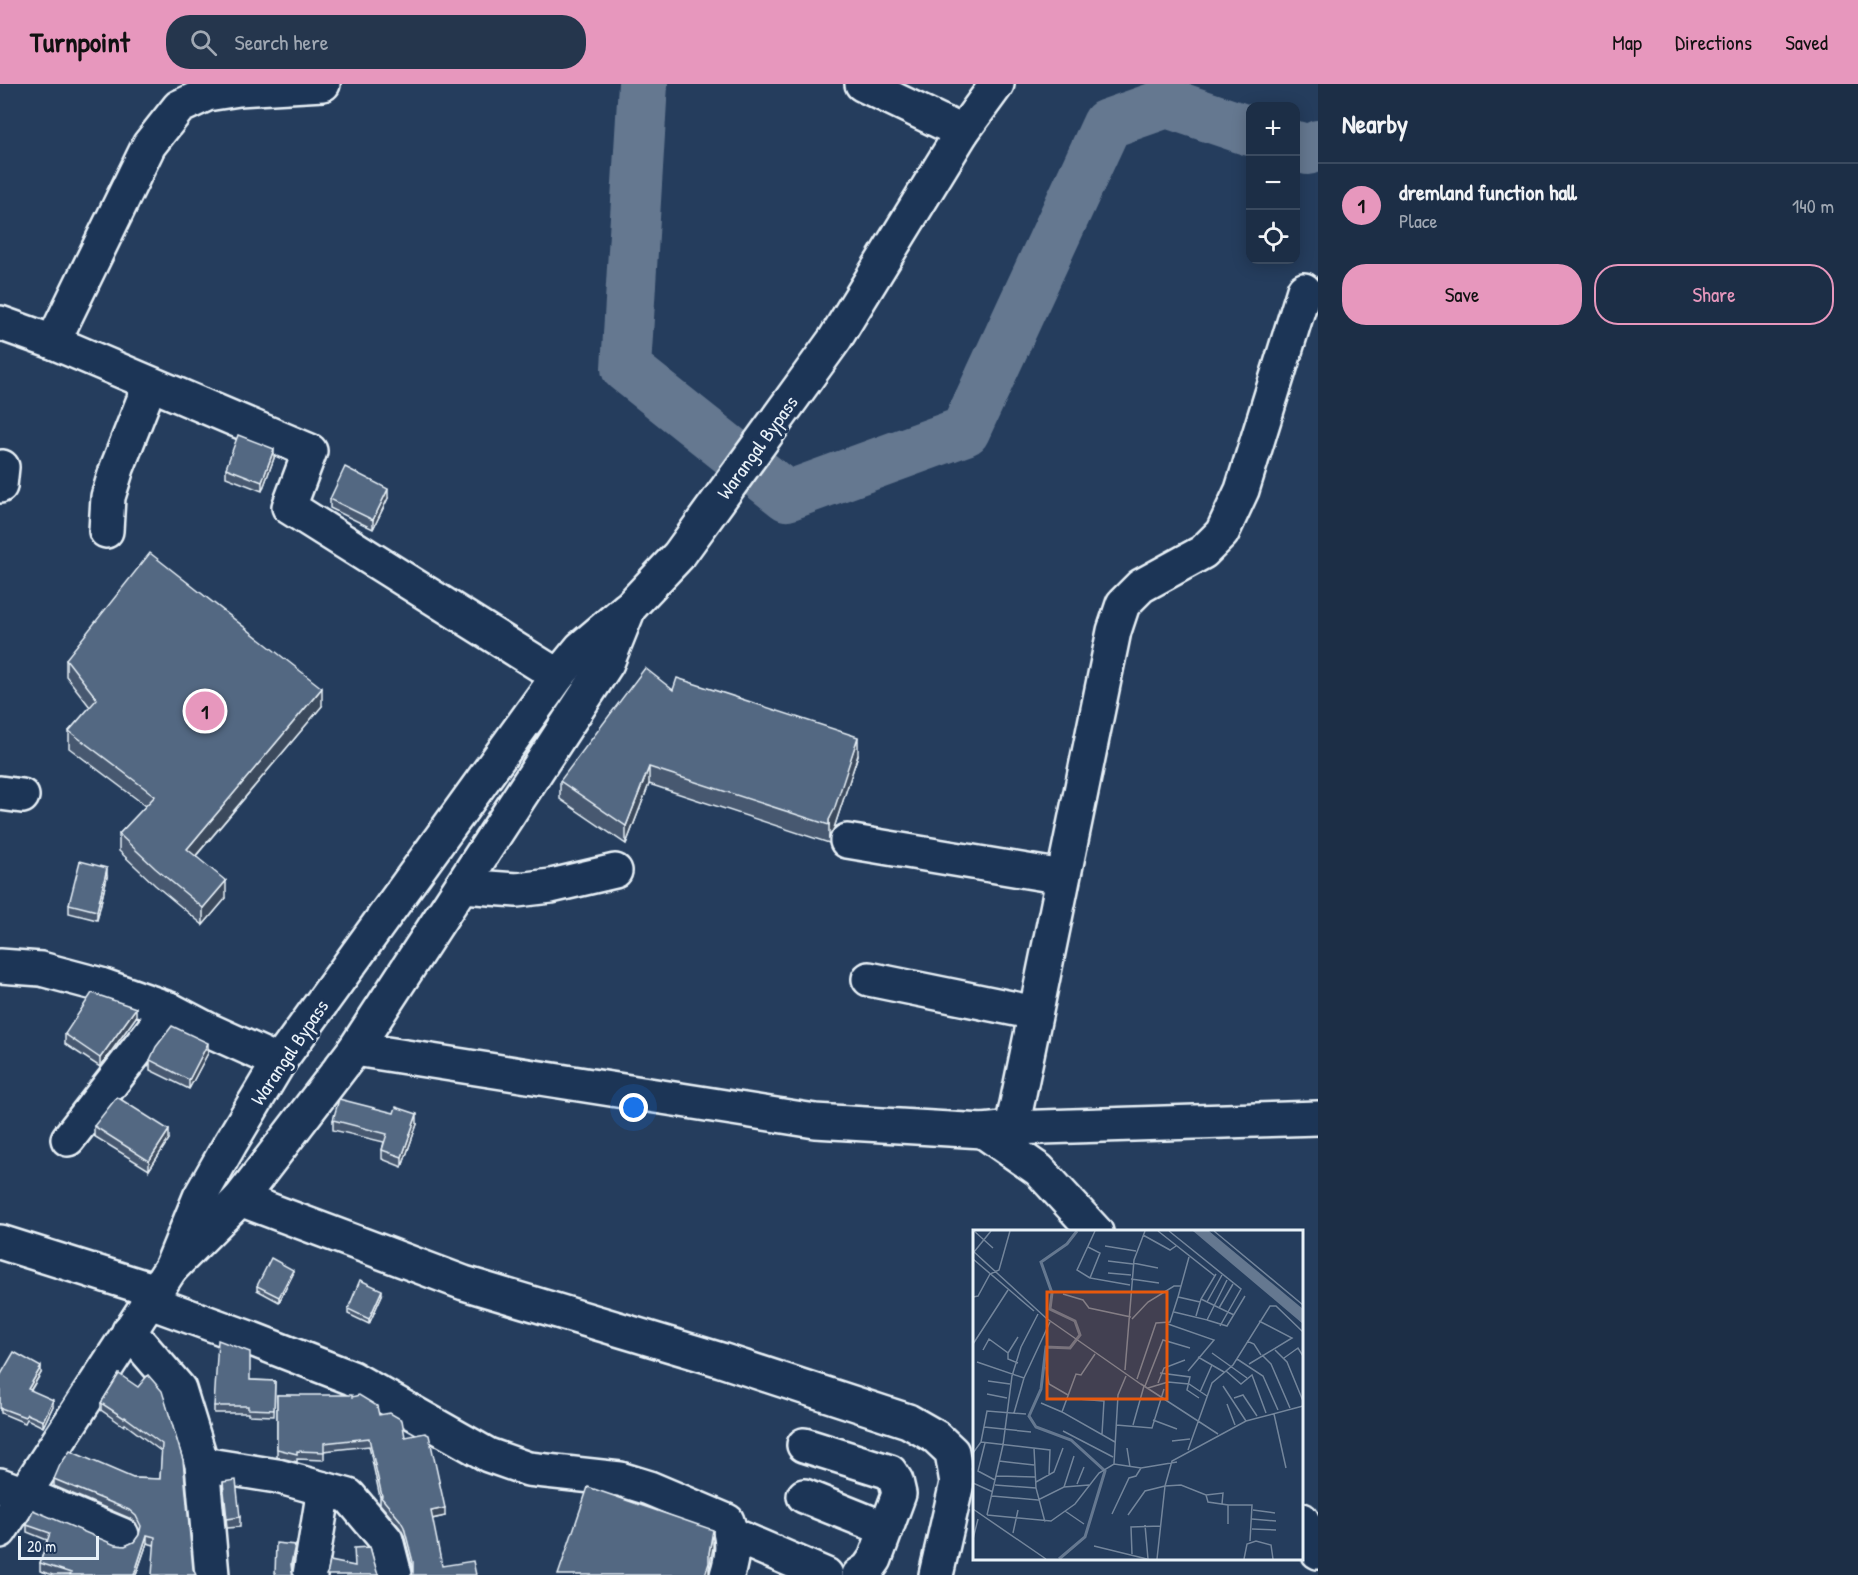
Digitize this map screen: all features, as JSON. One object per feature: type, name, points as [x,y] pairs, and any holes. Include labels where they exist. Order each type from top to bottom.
[{"type":"street","points":[[53,342],[149,146],[178,107],[207,94],[239,89],[323,84]]},
{"type":"street","points":[[862,84],[962,132]]},
{"type":"street","name":"Warangal Bypass","points":[[0,1531],[12,1489],[159,1287],[200,1197],[279,1062],[558,676],[581,648],[629,608],[679,555],[835,339],[962,132],[997,84]]},
{"type":"street","points":[[998,1129],[1035,1013],[1113,631],[1123,604],[1141,586],[1203,552],[1222,533],[1242,490],[1304,290]]},
{"type":"street","points":[[0,324],[53,342],[310,452],[289,507],[558,676]]},
{"type":"street","points":[[106,531],[108,497],[150,384]]},
{"type":"street","points":[[159,1287],[240,1198],[355,1049],[607,663],[629,608]]},
{"type":"street","points":[[847,841],[1063,876]]},
{"type":"street","points":[[462,886],[517,890],[551,886],[615,871]]},
{"type":"street","points":[[0,966],[41,969],[101,985],[170,1009],[211,1031],[279,1062]]},
{"type":"street","points":[[869,979],[1035,1013]]},
{"type":"street","points":[[68,1139],[170,1009]]},
{"type":"street","points":[[355,1049],[815,1121],[998,1129],[1318,1118]]},
{"type":"street","points":[[998,1129],[1093,1230]]},
{"type":"street","points":[[240,1198],[464,1283],[721,1360],[908,1421],[936,1437],[952,1452],[957,1483],[936,1575]]},
{"type":"street","points":[[0,1242],[159,1287],[252,1339],[352,1378],[488,1455],[528,1469],[620,1479],[649,1488],[727,1521],[733,1555],[727,1575]]},
{"type":"street","points":[[129,1331],[179,1389],[202,1464],[212,1575]]},
{"type":"street","points":[[804,1445],[890,1472],[896,1481],[899,1494],[875,1559],[868,1569],[859,1575]]},
{"type":"street","points":[[202,1464],[277,1476],[349,1496],[386,1540],[395,1575]]},
{"type":"street","points":[[12,1489],[122,1535]]},
{"type":"street","points":[[310,1575],[324,1489]]},
{"type":"street","points":[[804,1496],[886,1529]]},
{"type":"street","points":[[1303,1522],[1318,1552]]},
{"type":"street","points":[[731,1534],[826,1575]]},
{"type":"building","points":[[238,435],[274,449],[262,482],[226,468]]},
{"type":"building","points":[[345,467],[388,489],[373,520],[330,499]]},
{"type":"building","points":[[150,553],[322,688],[187,849],[226,881],[203,908],[119,834],[155,796],[69,731],[97,699],[66,659]]},
{"type":"building","points":[[645,668],[673,690],[677,678],[858,737],[829,825],[649,767],[626,826],[560,781]]},
{"type":"building","points":[[80,861],[107,868],[97,911],[69,904]]},
{"type":"building","points":[[92,993],[136,1008],[100,1058],[65,1034]]},
{"type":"building","points":[[172,1026],[208,1043],[189,1080],[150,1060],[156,1047]]},
{"type":"building","points":[[117,1097],[169,1130],[149,1161],[94,1126]]},
{"type":"building","points":[[339,1099],[394,1113],[396,1107],[417,1114],[402,1157],[382,1150],[387,1134],[333,1120]]},
{"type":"building","points":[[271,1258],[293,1270],[279,1297],[257,1286]]},
{"type":"building","points":[[360,1280],[382,1290],[369,1319],[348,1309]]},
{"type":"building","points":[[218,1340],[250,1352],[250,1380],[275,1381],[274,1410],[248,1409],[248,1406],[214,1406]]},
{"type":"building","points":[[14,1352],[41,1367],[28,1389],[53,1400],[43,1421],[27,1414],[25,1417],[1,1408],[0,1411],[0,1376]]},
{"type":"building","points":[[119,1374],[138,1387],[148,1375],[162,1391],[183,1460],[193,1569],[196,1575],[152,1575],[155,1537],[147,1535],[134,1575],[70,1575],[71,1573],[40,1563],[50,1533],[27,1525],[33,1510],[115,1545],[125,1546],[134,1542],[139,1535],[141,1526],[136,1516],[129,1510],[54,1479],[70,1451],[133,1478],[160,1479],[162,1444],[101,1403]]},
{"type":"building","points":[[277,1395],[352,1395],[352,1397],[359,1395],[377,1406],[379,1415],[390,1413],[402,1420],[405,1437],[425,1433],[429,1435],[445,1508],[431,1511],[442,1566],[473,1561],[476,1575],[411,1575],[413,1562],[404,1527],[380,1496],[382,1496],[369,1438],[324,1443],[324,1452],[297,1451],[297,1454],[277,1449]]},
{"type":"building","points":[[236,1480],[240,1517],[227,1519],[223,1482]]},
{"type":"building","points":[[588,1487],[713,1530],[709,1563],[705,1575],[558,1575]]},
{"type":"building","points":[[276,1543],[295,1545],[291,1564],[294,1575],[275,1575]]},
{"type":"building","points":[[370,1547],[379,1575],[326,1575],[330,1561],[355,1566],[354,1548]]},
{"type":"waterway","points":[[643,84],[626,368],[787,496],[965,431],[1107,124],[1167,103],[1246,130]]},
{"type":"waterway","points":[[1300,147],[1308,150],[1318,145]]},
{"type":"place","name":"dremland function hall","points":[[205,711]]}]
